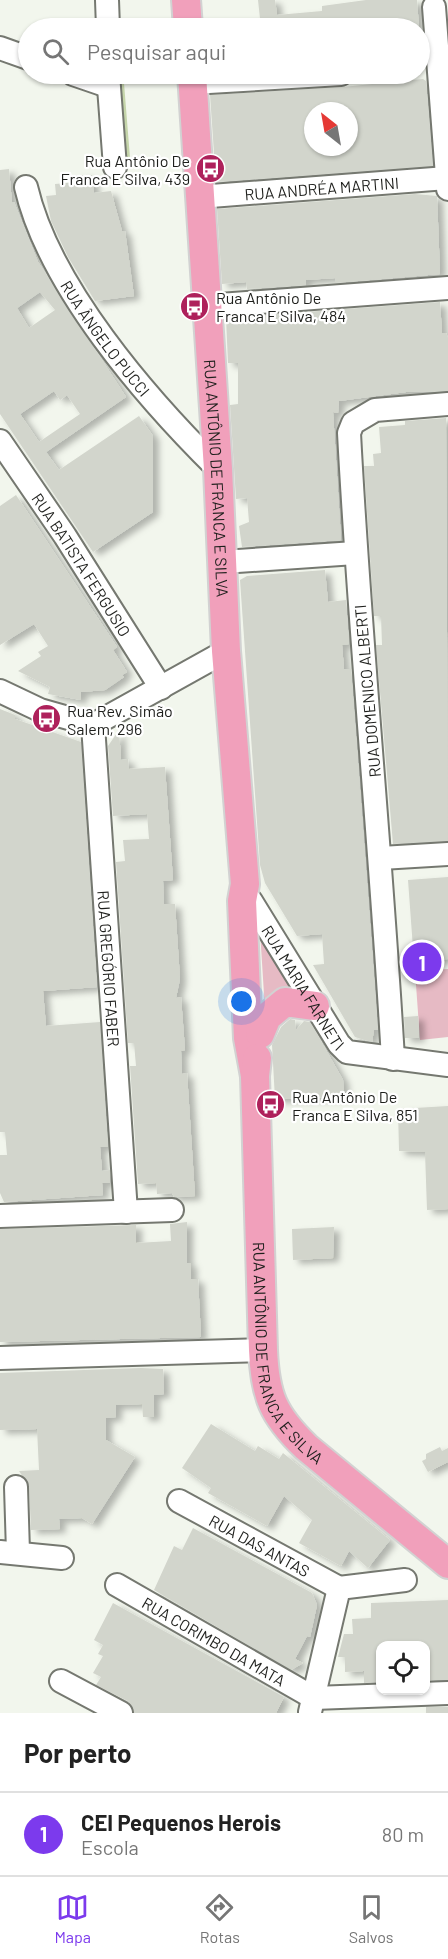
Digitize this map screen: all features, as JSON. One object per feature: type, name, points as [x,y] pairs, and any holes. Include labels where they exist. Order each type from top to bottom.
[{"type":"main road","points":[[186,0],[187,18]]},
{"type":"main road","name":"RUA ANTÔNIO DE FRANCA E SILVA","points":[[192,84],[198,197],[218,469],[226,651],[260,1034],[255,1076],[265,1381],[273,1408],[285,1427],[448,1564]]},
{"type":"main road","name":"RUA ANTÔNIO DE FRANCA E SILVA","points":[[246,895],[248,1038],[255,1076]]},
{"type":"main road","points":[[260,1034],[267,1017],[285,1002],[315,1006]]},
{"type":"street","points":[[107,0],[108,18]]},
{"type":"street","points":[[430,48],[434,7]]},
{"type":"street","points":[[0,48],[18,54]]},
{"type":"street","points":[[430,80],[448,184]]},
{"type":"street","points":[[108,84],[115,167]]},
{"type":"street","name":"RUA ANDRÉA MARTINI","points":[[198,197],[448,184]]},
{"type":"street","name":"RUA ÂNGELO PUCCI","points":[[26,187],[37,225],[52,257],[100,332],[129,372],[184,435],[218,469]]},
{"type":"street","points":[[206,306],[448,289]]},
{"type":"street","name":"RUA DOMENICO ALBERTI","points":[[393,1059],[381,858],[355,553],[349,433],[353,423],[375,410],[448,404]]},
{"type":"street","name":"RUA BATISTA FERGUSIO","points":[[0,441],[65,536],[161,688]]},
{"type":"street","points":[[223,562],[355,553]]},
{"type":"street","points":[[0,691],[40,710],[93,725],[226,651]]},
{"type":"street","name":"RUA GREGÓRIO FABER","points":[[93,725],[126,1212]]},
{"type":"street","points":[[381,858],[448,854]]},
{"type":"street","name":"RUA MARIA FARNETI","points":[[246,895],[339,1044],[347,1052],[448,1065]]},
{"type":"street","points":[[0,1216],[172,1210]]},
{"type":"street","points":[[0,1358],[263,1350]]},
{"type":"street","points":[[15,1487],[9,1552],[62,1558]]},
{"type":"street","name":"RUA DAS ANTAS","points":[[179,1501],[339,1588]]},
{"type":"street","points":[[405,1580],[339,1588],[312,1706],[448,1693]]},
{"type":"street","name":"RUA CORIMBO DA MATA","points":[[117,1585],[312,1706]]},
{"type":"street","points":[[61,1682],[120,1713]]},
{"type":"shaded area","points":[[260,931],[297,996],[265,1010]]},
{"type":"shaded area","points":[[448,969],[448,1037],[420,1040],[415,971]]},
{"type":"building","points":[[258,0],[275,0],[277,15],[322,11],[322,6],[366,0],[417,0],[418,18],[260,18]]},
{"type":"building","points":[[372,84],[426,84],[433,166],[216,182],[210,95]]},
{"type":"building","points":[[9,169],[12,203],[14,202],[38,262],[126,397],[46,452],[59,470],[139,416],[153,436],[153,512],[93,552],[0,414],[0,170]],"holes":[[[40,292],[55,310],[29,328],[17,308]],[[54,391],[60,400],[67,395],[80,414],[39,442],[20,414]]]},
{"type":"building","points":[[76,175],[92,175],[94,193],[111,191],[122,231],[125,231],[134,296],[95,301],[68,257],[51,221],[46,196],[56,195],[55,184],[77,182]]},
{"type":"building","points":[[415,194],[437,196],[440,274],[335,283],[335,278],[306,280],[306,285],[247,289],[246,282],[222,284],[217,209]]},
{"type":"building","points":[[440,302],[442,333],[446,333],[448,338],[448,391],[406,392],[339,401],[338,413],[333,412],[341,540],[242,547],[239,526],[249,522],[247,498],[236,499],[230,405],[238,404],[238,363],[228,363],[226,318]]},
{"type":"building","points":[[446,418],[448,841],[393,844],[376,645],[382,645],[381,616],[374,616],[364,466],[374,466],[373,454],[381,453],[379,427],[405,425],[405,421]]},
{"type":"building","points":[[16,495],[117,647],[113,650],[127,672],[122,675],[124,677],[105,690],[81,692],[81,700],[48,694],[50,687],[18,671],[41,656],[38,652],[48,646],[34,624],[0,645],[0,506]]},
{"type":"building","points":[[325,570],[328,602],[346,600],[349,644],[342,645],[344,669],[351,669],[378,1030],[374,1030],[372,1042],[355,1037],[313,965],[324,964],[322,934],[297,936],[265,883],[260,865],[240,580],[247,576]]},
{"type":"building","points":[[0,709],[15,715],[15,719],[81,742],[97,987],[43,991],[46,1026],[100,1022],[108,1147],[100,1147],[102,1171],[110,1170],[110,1183],[102,1183],[103,1195],[4,1202],[0,1193],[0,1155],[7,1155],[5,1132],[0,1132]]},
{"type":"building","points":[[119,730],[121,760],[128,759],[129,769],[165,767],[173,880],[163,881],[164,904],[175,904],[180,979],[176,998],[181,997],[185,1050],[181,1051],[182,1074],[187,1073],[195,1196],[174,1197],[172,1193],[157,1194],[156,1183],[138,1184],[130,1066],[136,1066],[134,1043],[128,1043],[116,862],[125,861],[123,840],[149,839],[147,814],[113,816],[108,746]]},
{"type":"building","points":[[448,877],[448,959],[414,962],[408,880]]},
{"type":"building","points":[[418,1016],[419,1038],[405,1038],[404,1017]]},
{"type":"building","points":[[290,1019],[295,1020],[296,1030],[304,1021],[310,1022],[343,1080],[344,1097],[275,1099],[272,1045],[281,1027]]},
{"type":"building","points":[[448,1106],[448,1209],[427,1210],[425,1152],[399,1151],[398,1109]]},
{"type":"building","points":[[187,1222],[187,1263],[191,1263],[191,1279],[198,1279],[201,1337],[0,1342],[0,1229],[136,1225],[136,1243],[171,1241],[170,1224]]},
{"type":"building","points":[[334,1227],[333,1258],[293,1260],[292,1229]]},
{"type":"building","points":[[163,1369],[164,1394],[154,1395],[154,1417],[143,1417],[142,1404],[116,1405],[116,1417],[106,1418],[106,1440],[135,1457],[92,1524],[82,1518],[59,1519],[60,1529],[31,1530],[29,1486],[19,1471],[39,1470],[37,1429],[0,1430],[0,1373]]},
{"type":"building","points":[[211,1424],[255,1451],[258,1446],[279,1459],[283,1453],[390,1540],[368,1568],[349,1551],[341,1566],[299,1543],[312,1520],[284,1496],[267,1526],[208,1493],[211,1488],[182,1468]]},
{"type":"building","points":[[440,1447],[442,1451],[448,1448],[448,1462],[428,1472],[422,1461],[426,1459],[426,1454]]},
{"type":"building","points":[[193,1528],[312,1593],[317,1605],[310,1637],[307,1636],[295,1659],[303,1663],[291,1670],[154,1590],[174,1546],[182,1550]]},
{"type":"building","points":[[448,1600],[448,1680],[430,1680],[430,1641],[376,1641],[376,1682],[364,1683],[364,1671],[345,1672],[345,1657],[338,1657],[344,1634],[353,1634],[352,1619],[371,1618],[371,1603]]},
{"type":"building","points":[[113,1603],[284,1697],[276,1713],[134,1713],[128,1701],[96,1685],[101,1677],[93,1673],[103,1656],[98,1654],[103,1645],[94,1640]]},
{"type":"building","points":[[426,1707],[448,1707],[448,1713],[426,1713]]},
{"type":"waterway","points":[[122,84],[128,161]]},
{"type":"place","name":"Rua Antônio De Franca E Silva, 439","points":[[211,169]]},
{"type":"place","name":"Rua Antônio De Franca E Silva, 484","points":[[195,306]]},
{"type":"place","name":"Rua Rev. Simão Salem, 296","points":[[46,719]]},
{"type":"place","name":"CEI Pequenos Herois","points":[[422,962]]},
{"type":"place","name":"Rua Antônio De Franca E Silva, 851","points":[[271,1105]]}]
